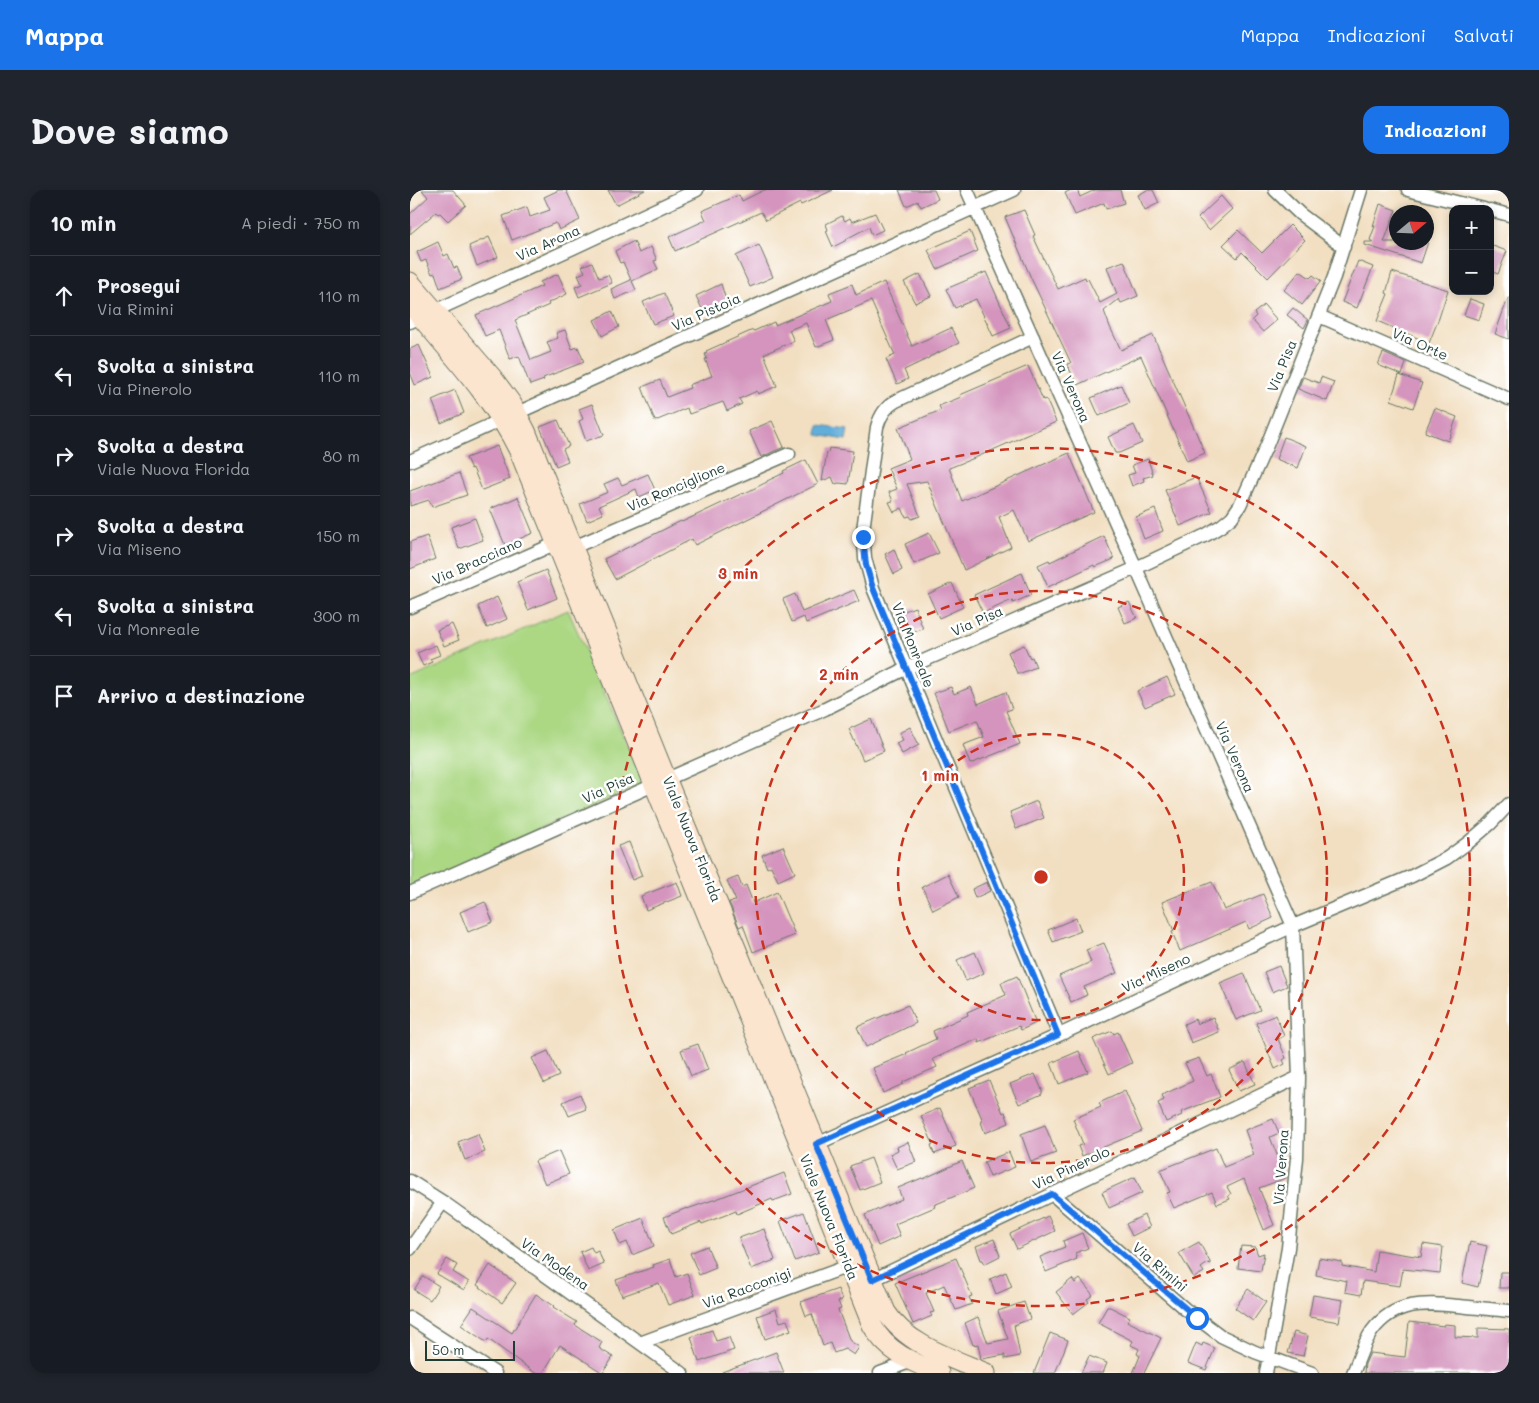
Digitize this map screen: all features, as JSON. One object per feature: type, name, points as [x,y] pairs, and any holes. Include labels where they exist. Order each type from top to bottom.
[{"type":"street","name":"Via Arona","points":[[418,313],[573,248],[697,190]]},
{"type":"street","name":"Via Verona","points":[[967,190],[1293,926],[1299,1077],[1298,1158],[1285,1273],[1266,1373]]},
{"type":"street","name":"Via Pistoia","points":[[410,461],[1014,190]]},
{"type":"street","points":[[1275,190],[1306,219],[1344,246]]},
{"type":"street","name":"Via Pisa","points":[[410,893],[825,709],[907,668],[1136,568],[1210,533],[1232,517],[1245,496],[1319,316],[1344,246],[1361,190]]},
{"type":"street","points":[[1408,190],[1468,205]]},
{"type":"street","points":[[1494,211],[1509,215]]},
{"type":"street","name":"Viale Nuova Florida","points":[[410,282],[418,313],[483,393],[510,417],[519,450],[565,545],[864,1284],[869,1319],[877,1335],[891,1349],[911,1361],[939,1373]]},
{"type":"street","name":"Via Orte","points":[[1319,316],[1509,399]]},
{"type":"street","name":"Via Monreale","points":[[1033,337],[893,403],[886,409],[880,417],[876,434],[864,517],[863,537],[868,572],[873,588],[1058,1035]]},
{"type":"street","name":"Via Ronciglione","points":[[565,545],[789,454]]},
{"type":"street","name":"Via Bracciano","points":[[410,607],[565,545]]},
{"type":"street","name":"Via Miseno","points":[[809,1147],[1058,1035],[1293,926],[1412,876],[1439,862],[1475,838],[1509,804]]},
{"type":"street","name":"Via Pinerolo","points":[[864,1284],[1299,1077]]},
{"type":"street","name":"Via Modena","points":[[410,1181],[443,1202],[682,1373]]},
{"type":"street","name":"Via Rimini","points":[[1052,1194],[1209,1328],[1233,1343],[1312,1373]]},
{"type":"street","points":[[410,1250],[443,1202]]},
{"type":"street","name":"Via Racconigi","points":[[640,1343],[856,1264]]},
{"type":"street","name":"Viale Nuova Florida","points":[[864,1284],[882,1305],[893,1323],[907,1336],[935,1351],[986,1373]]},
{"type":"street","points":[[1353,1373],[1364,1344],[1373,1330],[1383,1319],[1406,1306],[1426,1304],[1509,1311]]},
{"type":"street","points":[[410,1318],[495,1373]]},
{"type":"street","points":[[888,1372],[935,1351]]},
{"type":"green space","points":[[568,610],[644,783],[410,888],[410,679]]},
{"type":"water","points":[[818,425],[848,429],[846,440],[817,435]]},
{"type":"building","points":[[422,190],[453,190],[466,205],[448,221],[440,213],[436,212],[410,234],[410,214],[428,197]]},
{"type":"building","points":[[559,190],[566,190],[580,220],[559,230],[556,223],[512,240],[503,216],[527,207],[530,217],[550,210],[544,197]]},
{"type":"building","points":[[608,190],[645,190],[616,205]]},
{"type":"building","points":[[764,190],[833,190],[801,205],[800,203],[766,220],[761,212],[675,251],[669,237],[706,220],[702,211],[739,195],[742,201]]},
{"type":"building","points":[[899,190],[934,190],[938,199],[921,207],[918,201],[906,206]]},
{"type":"building","points":[[1077,190],[1080,197],[1095,190],[1120,190],[1124,203],[1106,209],[1104,203],[1075,215],[1065,193]]},
{"type":"building","points":[[1147,190],[1153,190],[1159,203],[1145,210],[1138,195]]},
{"type":"building","points":[[1221,196],[1232,209],[1209,230],[1198,218]]},
{"type":"building","points":[[1380,204],[1389,207],[1389,229],[1384,242],[1389,242],[1389,250],[1425,250],[1421,263],[1365,245],[1365,242],[1373,242],[1370,240],[1375,226],[1373,226]]},
{"type":"building","points":[[1024,210],[1035,235],[1033,236],[1058,289],[1085,277],[1086,280],[1088,279],[1100,303],[1117,294],[1107,267],[1124,261],[1138,296],[1121,303],[1119,299],[1104,311],[1110,327],[1121,350],[1153,335],[1205,453],[1187,461],[1141,356],[1077,385],[1067,364],[1071,363],[1005,217]]},
{"type":"building","points":[[875,213],[883,230],[872,235],[869,227],[833,247],[826,231],[828,230],[826,224],[842,216],[845,221],[850,218],[852,222]]},
{"type":"building","points":[[1290,225],[1305,240],[1268,278],[1242,252],[1237,258],[1223,245],[1238,230],[1262,253]]},
{"type":"building","points":[[970,231],[978,251],[937,269],[928,250]]},
{"type":"building","points":[[489,237],[498,257],[477,266],[469,246]]},
{"type":"building","points":[[634,241],[639,253],[651,247],[657,260],[654,261],[658,269],[632,281],[636,290],[615,299],[611,289],[631,280],[623,262],[620,263],[615,251]]},
{"type":"building","points":[[438,242],[444,256],[448,254],[454,268],[457,267],[462,279],[440,288],[435,273],[432,274],[426,260],[421,262],[417,252]]},
{"type":"building","points":[[759,245],[773,277],[750,287],[736,256]]},
{"type":"building","points":[[1494,246],[1507,251],[1498,274],[1494,272]]},
{"type":"building","points":[[1358,261],[1373,267],[1357,308],[1342,302]]},
{"type":"building","points":[[592,262],[599,278],[608,275],[612,283],[579,297],[575,287],[582,284],[578,275],[585,272],[582,266]]},
{"type":"building","points":[[1300,271],[1310,278],[1313,275],[1321,281],[1302,305],[1284,290]]},
{"type":"building","points":[[986,272],[1011,328],[993,336],[976,299],[955,308],[946,289]]},
{"type":"building","points":[[1392,272],[1448,290],[1429,343],[1377,321],[1388,294],[1386,293]]},
{"type":"building","points":[[558,274],[567,294],[548,303],[549,305],[515,320],[531,360],[551,352],[547,342],[558,338],[556,333],[565,330],[572,349],[578,347],[584,362],[530,385],[519,356],[510,359],[499,330],[485,336],[476,315],[542,286],[540,282]]},
{"type":"building","points":[[920,274],[931,296],[915,303],[904,282]]},
{"type":"building","points":[[884,282],[912,346],[951,328],[959,343],[904,370],[908,379],[897,384],[886,359],[895,355],[871,301],[826,320],[834,340],[816,347],[806,323],[789,330],[794,341],[764,354],[777,386],[758,394],[757,391],[739,399],[742,404],[727,411],[723,402],[689,414],[687,408],[655,421],[642,387],[660,380],[667,397],[690,388],[689,385],[712,376],[705,359],[707,359],[706,351],[753,330],[774,322],[775,325],[832,301],[829,293],[852,284],[856,295]]},
{"type":"building","points":[[721,284],[726,300],[703,311],[696,296]]},
{"type":"building","points":[[664,293],[674,316],[653,324],[643,302]]},
{"type":"building","points":[[1509,298],[1509,339],[1495,334]]},
{"type":"building","points":[[1470,299],[1484,304],[1479,320],[1464,315]]},
{"type":"building","points":[[1264,305],[1277,320],[1263,332],[1252,320],[1256,316],[1254,313]]},
{"type":"building","points":[[1293,308],[1308,320],[1304,328],[1287,315]]},
{"type":"building","points":[[612,311],[619,327],[602,336],[594,320]]},
{"type":"building","points":[[419,345],[433,377],[415,385],[410,372],[410,349]]},
{"type":"building","points":[[1383,353],[1406,363],[1402,375],[1378,365]]},
{"type":"building","points":[[1028,366],[1043,400],[1046,399],[1056,422],[949,468],[962,501],[1069,453],[1094,512],[1028,541],[1014,510],[999,517],[1011,547],[964,570],[927,481],[907,484],[920,516],[912,519],[910,516],[906,517],[902,508],[894,512],[889,502],[893,501],[889,492],[897,489],[888,468],[910,459],[898,428],[941,410],[939,406],[961,397],[960,395]]},
{"type":"building","points":[[1399,375],[1422,383],[1413,408],[1391,400]]},
{"type":"building","points":[[1303,377],[1319,383],[1321,377],[1334,382],[1327,401],[1298,389]]},
{"type":"building","points":[[1121,385],[1129,403],[1099,416],[1091,398]]},
{"type":"building","points":[[455,390],[464,413],[441,423],[432,400]]},
{"type":"building","points":[[592,404],[604,435],[586,441],[579,421],[583,419],[579,409]]},
{"type":"building","points":[[1435,408],[1457,417],[1448,441],[1425,432]]},
{"type":"building","points":[[558,420],[569,446],[563,449],[568,461],[556,466],[540,427]]},
{"type":"building","points":[[772,421],[784,447],[761,457],[749,431]]},
{"type":"building","points":[[1134,425],[1142,443],[1115,453],[1108,437]]},
{"type":"building","points":[[1284,437],[1306,446],[1298,468],[1276,459]]},
{"type":"building","points":[[497,446],[510,479],[482,490],[473,468],[471,469],[466,458]]},
{"type":"building","points":[[829,448],[853,451],[848,484],[835,484],[832,477],[822,481]]},
{"type":"building","points":[[1148,459],[1153,475],[1143,478],[1144,481],[1132,486],[1128,475],[1135,473],[1132,465]]},
{"type":"building","points":[[806,460],[818,484],[695,545],[692,539],[615,579],[604,559],[681,521],[743,494]]},
{"type":"building","points":[[459,473],[467,495],[432,507],[429,500],[410,506],[410,491]]},
{"type":"building","points":[[648,474],[655,490],[639,497],[636,489],[599,506],[603,514],[587,521],[580,504],[608,492],[604,484],[618,478],[622,485]]},
{"type":"building","points":[[1196,477],[1212,512],[1180,526],[1165,490]]},
{"type":"building","points":[[518,497],[533,533],[505,545],[490,509]]},
{"type":"building","points":[[1155,509],[1163,531],[1144,539],[1136,517]]},
{"type":"building","points":[[475,518],[483,540],[459,549],[451,527]]},
{"type":"building","points":[[929,533],[939,553],[914,564],[905,544]]},
{"type":"building","points":[[427,536],[435,559],[410,569],[410,542]]},
{"type":"building","points":[[1104,536],[1114,559],[1095,567],[1094,565],[1048,587],[1038,565],[1049,560],[1050,562]]},
{"type":"building","points":[[894,549],[902,570],[894,574],[885,554]]},
{"type":"building","points":[[546,570],[557,598],[528,610],[517,582]]},
{"type":"building","points":[[1022,573],[1031,595],[1013,603],[1012,600],[983,613],[974,595]]},
{"type":"building","points":[[952,583],[963,607],[939,618],[928,594]]},
{"type":"building","points":[[854,590],[859,601],[806,623],[804,617],[792,622],[783,599],[795,594],[802,612]]},
{"type":"building","points":[[497,597],[507,619],[487,628],[478,606]]},
{"type":"building","points":[[1129,602],[1137,618],[1125,623],[1118,607]]},
{"type":"building","points":[[915,607],[923,629],[911,633],[902,612]]},
{"type":"building","points":[[452,624],[459,640],[444,646],[437,630]]},
{"type":"building","points":[[436,645],[440,655],[430,659],[432,662],[423,666],[417,653]]},
{"type":"building","points":[[1024,645],[1036,667],[1017,673],[1008,652]]},
{"type":"building","points":[[1167,677],[1175,694],[1145,707],[1137,691]]},
{"type":"building","points":[[951,687],[954,694],[971,687],[978,704],[1006,692],[1012,709],[1006,711],[1020,744],[970,764],[963,745],[984,737],[977,720],[949,731],[934,693]]},
{"type":"building","points":[[871,719],[884,751],[863,760],[849,729]]},
{"type":"building","points":[[910,727],[919,745],[902,754],[896,743],[903,740],[899,733]]},
{"type":"building","points":[[1037,801],[1044,818],[1016,829],[1010,812]]},
{"type":"building","points":[[629,842],[642,876],[632,880],[618,846]]},
{"type":"building","points":[[783,846],[795,873],[778,881],[771,866],[767,868],[762,855]]},
{"type":"building","points":[[948,874],[959,897],[933,910],[922,887]]},
{"type":"building","points":[[738,877],[742,887],[746,885],[753,903],[777,892],[795,935],[753,952],[743,925],[739,927],[729,902],[736,901],[727,881]]},
{"type":"building","points":[[677,882],[682,896],[646,910],[641,896]]},
{"type":"building","points":[[987,882],[990,891],[975,898],[972,889]]},
{"type":"building","points":[[1212,882],[1224,910],[1263,894],[1273,918],[1249,929],[1246,922],[1180,951],[1162,902]]},
{"type":"building","points":[[485,902],[493,922],[468,932],[460,912]]},
{"type":"building","points":[[1076,918],[1081,931],[1053,942],[1048,930]]},
{"type":"building","points":[[1104,943],[1117,973],[1084,987],[1087,995],[1071,1002],[1059,976],[1091,962],[1086,950]]},
{"type":"building","points":[[975,952],[984,973],[966,981],[957,960]]},
{"type":"building","points":[[1279,966],[1287,986],[1272,992],[1264,972]]},
{"type":"building","points":[[1244,973],[1260,1010],[1236,1020],[1220,983]]},
{"type":"building","points":[[1017,976],[1036,1023],[1021,1030],[1019,1026],[979,1043],[978,1039],[933,1059],[937,1067],[883,1093],[873,1068],[936,1039],[933,1031],[968,1015],[967,1012],[1006,995],[1001,983]]},
{"type":"building","points":[[908,1005],[916,1023],[866,1047],[857,1027]]},
{"type":"building","points":[[1276,1015],[1284,1036],[1278,1039],[1286,1058],[1283,1060],[1285,1064],[1275,1069],[1256,1023]]},
{"type":"building","points":[[1213,1017],[1219,1032],[1191,1043],[1184,1024],[1195,1019],[1197,1024]]},
{"type":"building","points":[[1112,1031],[1114,1034],[1118,1032],[1132,1063],[1109,1074],[1093,1039]]},
{"type":"building","points":[[698,1044],[708,1070],[691,1076],[681,1050]]},
{"type":"building","points":[[548,1051],[559,1076],[544,1083],[532,1058]]},
{"type":"building","points":[[1079,1051],[1088,1072],[1059,1084],[1051,1063]]},
{"type":"building","points":[[1199,1058],[1207,1076],[1211,1074],[1220,1097],[1181,1112],[1182,1115],[1166,1122],[1158,1103],[1164,1100],[1162,1095],[1193,1081],[1185,1063]]},
{"type":"building","points":[[1245,1062],[1255,1084],[1239,1091],[1229,1070]]},
{"type":"building","points":[[1035,1074],[1042,1094],[1019,1104],[1010,1084]]},
{"type":"building","points":[[989,1080],[1009,1123],[985,1133],[981,1122],[983,1121],[969,1088]]},
{"type":"building","points":[[1125,1091],[1142,1131],[1082,1156],[1078,1146],[1083,1144],[1073,1119],[1101,1107],[1099,1103]]},
{"type":"building","points":[[580,1094],[586,1109],[569,1116],[563,1102]]},
{"type":"building","points":[[940,1108],[956,1146],[934,1154],[931,1145],[933,1144],[921,1116]]},
{"type":"building","points":[[1273,1119],[1279,1133],[1270,1137],[1286,1178],[1259,1188],[1274,1225],[1264,1230],[1244,1179],[1227,1187],[1231,1194],[1228,1196],[1230,1199],[1217,1204],[1212,1192],[1174,1208],[1167,1193],[1170,1192],[1160,1170],[1216,1148],[1224,1167],[1254,1155],[1245,1130]]},
{"type":"building","points":[[1045,1125],[1056,1153],[1031,1162],[1021,1134]]},
{"type":"building","points":[[478,1134],[485,1152],[465,1160],[458,1142]]},
{"type":"building","points":[[908,1142],[916,1162],[897,1169],[890,1154],[898,1150],[897,1147]]},
{"type":"building","points":[[559,1151],[569,1174],[545,1184],[535,1161]]},
{"type":"building","points":[[1009,1152],[1015,1167],[990,1177],[984,1162]]},
{"type":"building","points":[[871,1158],[880,1182],[860,1190],[850,1166]]},
{"type":"building","points":[[962,1161],[974,1188],[895,1224],[900,1236],[878,1246],[865,1215],[902,1199],[898,1188]]},
{"type":"building","points":[[784,1173],[792,1194],[773,1201],[772,1199],[737,1214],[736,1211],[702,1224],[701,1222],[671,1234],[664,1217]]},
{"type":"building","points":[[1135,1177],[1142,1193],[1109,1208],[1102,1192]]},
{"type":"building","points":[[804,1212],[819,1252],[795,1261],[780,1221]]},
{"type":"building","points":[[1144,1215],[1150,1227],[1132,1236],[1126,1224]]},
{"type":"building","points":[[1048,1216],[1055,1231],[1017,1249],[1010,1234]]},
{"type":"building","points":[[643,1218],[654,1246],[632,1255],[627,1242],[620,1245],[614,1230]]},
{"type":"building","points":[[764,1229],[775,1260],[751,1269],[739,1238]]},
{"type":"building","points":[[1082,1233],[1088,1248],[1075,1253],[1077,1259],[1046,1272],[1040,1257],[1065,1247],[1063,1241]]},
{"type":"building","points":[[994,1239],[1000,1256],[984,1264],[976,1246]]},
{"type":"building","points":[[1199,1242],[1211,1264],[1208,1263],[1201,1268],[1204,1272],[1194,1278],[1179,1253]]},
{"type":"building","points":[[1470,1242],[1487,1246],[1478,1287],[1462,1283]]},
{"type":"building","points":[[1423,1244],[1443,1247],[1440,1273],[1403,1269],[1400,1286],[1363,1281],[1361,1295],[1345,1292],[1347,1281],[1316,1275],[1319,1258],[1342,1262],[1342,1266],[1374,1272],[1377,1250],[1421,1257]]},
{"type":"building","points":[[707,1246],[716,1268],[699,1275],[690,1253]]},
{"type":"building","points":[[1241,1246],[1255,1247],[1258,1255],[1264,1253],[1261,1271],[1238,1268]]},
{"type":"building","points":[[591,1247],[594,1253],[598,1251],[604,1264],[588,1271],[580,1252]]},
{"type":"building","points":[[956,1258],[972,1296],[969,1297],[972,1304],[956,1310],[944,1285],[926,1293],[934,1312],[930,1313],[932,1316],[913,1324],[895,1283]]},
{"type":"building","points":[[447,1259],[457,1265],[453,1272],[469,1282],[464,1290],[437,1274]]},
{"type":"building","points":[[670,1259],[676,1277],[687,1273],[695,1295],[668,1305],[659,1283],[622,1296],[616,1280],[654,1267],[653,1265]]},
{"type":"building","points":[[490,1265],[516,1283],[502,1303],[477,1285]]},
{"type":"building","points":[[1006,1272],[1012,1287],[996,1294],[990,1279]]},
{"type":"building","points":[[1500,1272],[1509,1272],[1509,1288],[1499,1288]]},
{"type":"building","points":[[423,1276],[439,1286],[430,1300],[414,1290]]},
{"type":"building","points":[[1072,1279],[1075,1283],[1080,1279],[1093,1295],[1087,1299],[1089,1302],[1073,1314],[1056,1292]]},
{"type":"building","points":[[838,1289],[842,1300],[838,1301],[841,1309],[838,1310],[850,1341],[859,1347],[854,1355],[845,1349],[834,1353],[830,1343],[823,1346],[812,1314],[806,1316],[801,1302]]},
{"type":"building","points":[[1248,1289],[1266,1302],[1253,1321],[1235,1308]]},
{"type":"building","points":[[536,1294],[577,1322],[575,1325],[602,1342],[599,1348],[613,1357],[603,1373],[560,1345],[543,1373],[535,1373],[488,1339],[486,1342],[461,1325],[473,1307],[512,1333]]},
{"type":"building","points":[[1313,1295],[1343,1300],[1339,1322],[1309,1317]]},
{"type":"building","points":[[1024,1302],[1030,1319],[1014,1325],[1020,1356],[1005,1359],[1005,1355],[981,1359],[978,1344],[973,1345],[965,1323],[978,1317],[988,1343],[1008,1339],[998,1311]]},
{"type":"building","points":[[1107,1307],[1130,1317],[1127,1321],[1161,1338],[1144,1373],[1133,1373],[1140,1356],[1137,1354],[1139,1349],[1131,1345],[1133,1341],[1098,1323]]},
{"type":"building","points":[[776,1309],[780,1322],[787,1320],[791,1330],[765,1339],[757,1316]]},
{"type":"building","points":[[1409,1322],[1444,1326],[1444,1324],[1455,1325],[1455,1337],[1478,1338],[1478,1328],[1509,1329],[1509,1373],[1364,1373],[1365,1364],[1370,1353],[1405,1357]]},
{"type":"building","points":[[712,1330],[716,1341],[729,1337],[734,1350],[699,1362],[691,1337]]},
{"type":"building","points":[[1294,1332],[1308,1336],[1303,1356],[1288,1353]]},
{"type":"building","points":[[1050,1333],[1068,1340],[1062,1356],[1055,1373],[1034,1373]]},
{"type":"building","points":[[1196,1343],[1202,1346],[1203,1343],[1215,1348],[1206,1370],[1188,1363]]},
{"type":"building","points":[[776,1352],[784,1373],[722,1373],[722,1372]]},
{"type":"building","points":[[1089,1356],[1107,1363],[1103,1373],[1081,1373]]},
{"type":"route","points":[[863,537],[866,565],[873,588],[1058,1035],[816,1144],[872,1280],[1052,1194],[1197,1318]]}]
